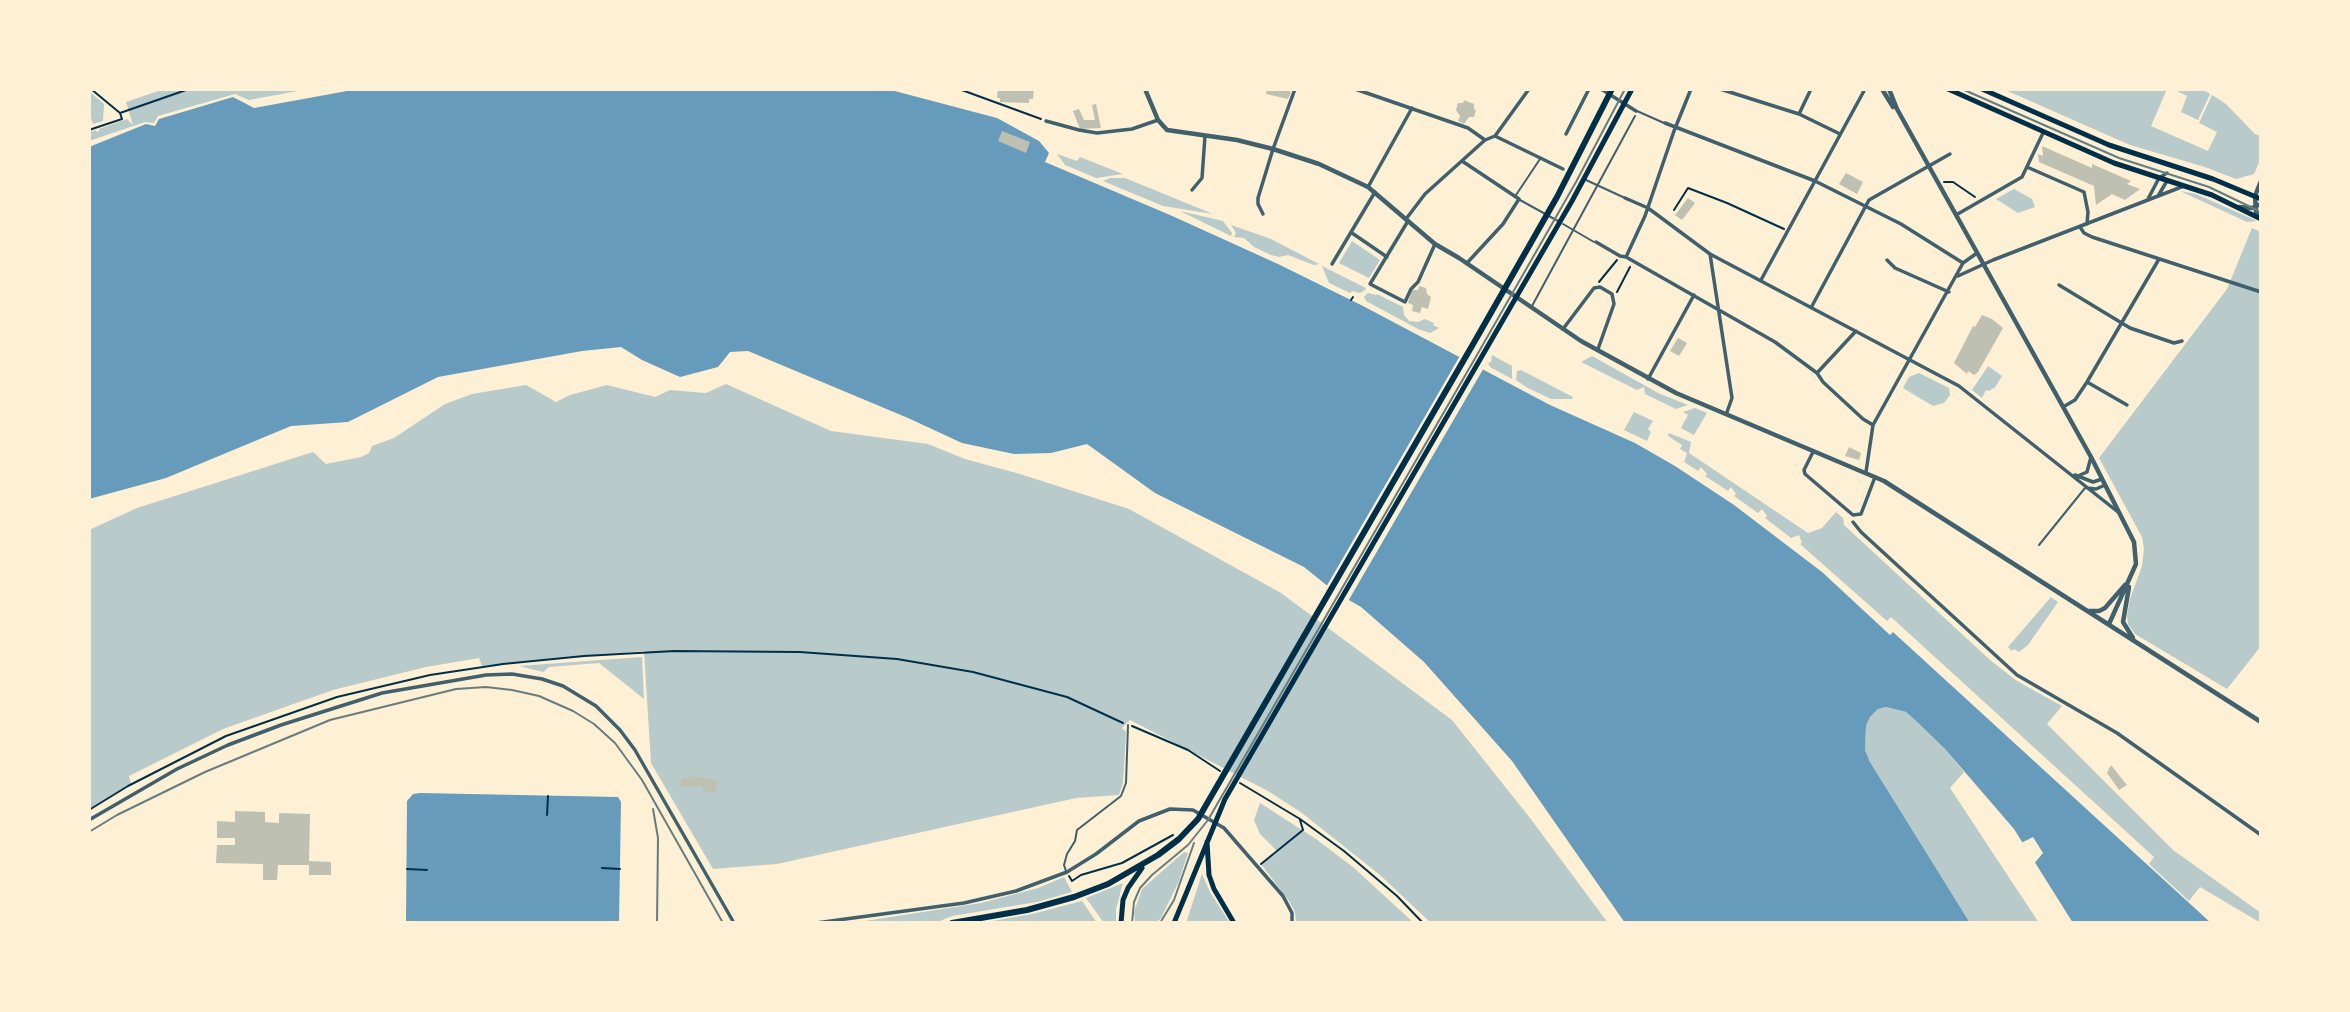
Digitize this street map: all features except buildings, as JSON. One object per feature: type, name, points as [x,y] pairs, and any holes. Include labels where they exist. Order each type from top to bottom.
[{"type":"main road","points":[[967,923],[1028,913],[1075,898],[1119,878],[1198,820],[1557,197],[1614,89]]},
{"type":"main road","points":[[952,923],[1027,910],[1112,886],[1165,855],[1200,821],[1567,185],[1614,89]]},
{"type":"main road","points":[[1174,923],[1208,835],[1232,787],[1572,201],[1632,89]]},
{"type":"main road","points":[[1948,89],[2114,163],[2184,186],[2261,219]]},
{"type":"main road","points":[[1982,89],[2109,145],[2213,179],[2258,201]]},
{"type":"main road","points":[[2167,181],[2170,165]]},
{"type":"main road","points":[[1205,848],[1214,889],[1234,923]]},
{"type":"main road","points":[[1121,923],[1123,900],[1142,868]]},
{"type":"street","points":[[1144,89],[1158,121],[1167,130],[1273,149],[1335,170],[1368,187],[1435,244],[1597,351],[1676,393],[1875,476],[2261,722]]},
{"type":"street","points":[[1263,214],[1258,198],[1295,89]]},
{"type":"street","points":[[1355,89],[1475,131],[1485,140]]},
{"type":"street","points":[[1435,244],[1418,282],[1410,289],[1405,302],[1370,284],[1425,194],[1485,140],[1495,136],[1529,89]]},
{"type":"street","points":[[1566,134],[1589,89]]},
{"type":"street","points":[[1601,89],[1635,114]]},
{"type":"street","points":[[1626,257],[1648,208],[1691,89]]},
{"type":"street","points":[[1720,89],[1799,114],[1840,134]]},
{"type":"street","points":[[1799,114],[1811,89]]},
{"type":"street","points":[[1761,280],[1865,89]]},
{"type":"street","points":[[1882,89],[1891,105],[1897,109]]},
{"type":"street","points":[[1889,89],[1897,109],[2091,457],[2137,549],[2132,576],[2109,624]]},
{"type":"street","points":[[1368,187],[1412,108]]},
{"type":"street","points":[[1046,121],[1097,133],[1132,129],[1158,121]]},
{"type":"street","points":[[1665,123],[1815,181],[1865,205],[1963,263]]},
{"type":"street","points":[[1956,215],[2018,181],[2028,167],[2043,133]]},
{"type":"street","points":[[1192,190],[1202,178],[1205,136]]},
{"type":"street","points":[[1495,136],[1563,169]]},
{"type":"street","points":[[1812,306],[1865,205],[1872,198],[1950,154]]},
{"type":"street","points":[[1462,161],[1517,197],[1503,224],[1467,263]]},
{"type":"street","points":[[2028,167],[2084,192],[2088,212],[2087,224]]},
{"type":"street","points":[[2146,201],[2159,178],[2167,173]]},
{"type":"street","points":[[2157,198],[2163,192],[2167,181]]},
{"type":"street","points":[[2261,181],[2258,201],[2261,219]]},
{"type":"street","points":[[1956,278],[1983,264],[2184,186]]},
{"type":"street","points":[[1332,264],[1375,192]]},
{"type":"street","points":[[1625,198],[1648,208],[1710,254],[1959,386],[2075,475],[2085,488],[2120,514]]},
{"type":"street","points":[[2238,207],[2258,201]]},
{"type":"street","points":[[2080,226],[2084,233],[2092,237],[2261,292]]},
{"type":"street","points":[[1352,233],[1387,257]]},
{"type":"street","points":[[1596,243],[1634,261],[1775,341],[1817,373],[1853,410],[1873,425]]},
{"type":"street","points":[[1866,472],[1873,425],[1963,263],[1977,253]]},
{"type":"street","points":[[1710,254],[1732,398],[1727,412]]},
{"type":"street","points":[[2063,407],[2075,401],[2159,259]]},
{"type":"street","points":[[1887,260],[1895,268],[1949,292]]},
{"type":"street","points":[[2059,285],[2121,322],[2174,343],[2182,341]]},
{"type":"street","points":[[1563,329],[1597,286],[1614,295],[1614,304],[1597,351]]},
{"type":"street","points":[[1648,379],[1694,295]]},
{"type":"street","points":[[1817,373],[1857,330]]},
{"type":"street","points":[[2087,382],[2127,405]]},
{"type":"street","points":[[1814,450],[1804,470],[1805,474],[1853,516],[1861,514],[1875,476]]},
{"type":"street","points":[[2075,475],[2087,471],[2091,457]]},
{"type":"street","points":[[2075,475],[2094,482],[2104,482]]},
{"type":"street","points":[[2085,488],[2096,489],[2104,482]]},
{"type":"street","points":[[1853,522],[1861,533],[1945,611],[2017,674],[2117,733],[2261,835]]},
{"type":"street","points":[[2089,611],[2105,608],[2132,576]]},
{"type":"street","points":[[2132,576],[2123,622],[2136,641]]},
{"type":"street","points":[[89,820],[177,769],[228,744],[304,717],[382,693],[486,674],[512,674],[563,686],[596,706],[620,730],[635,750],[734,923]]},
{"type":"street","points":[[816,923],[964,904],[1016,891],[1067,872],[1139,821],[1170,808],[1193,810],[1224,828],[1283,896],[1292,913],[1292,923]]},
{"type":"lane","points":[[1531,307],[1635,114],[1665,123]]},
{"type":"lane","points":[[1540,159],[1517,197],[1596,243]]},
{"type":"lane","points":[[1563,169],[1625,198]]},
{"type":"lane","points":[[2039,545],[2085,488]]},
{"type":"lane","points":[[1853,516],[1853,522]]},
{"type":"lane","points":[[1067,872],[1063,865],[1075,841],[1077,830],[1121,796],[1126,783],[1128,725]]},
{"type":"path","points":[[89,130],[122,118],[120,113],[91,89]]},
{"type":"path","points":[[120,113],[189,89]]},
{"type":"path","points":[[959,89],[1046,121]]},
{"type":"path","points":[[1939,184],[1946,180],[1953,182],[1982,202]]},
{"type":"path","points":[[1674,210],[1688,188],[1788,231]]},
{"type":"path","points":[[1597,286],[1620,256]]},
{"type":"path","points":[[1614,295],[1634,261]]},
{"type":"path","points":[[430,675],[503,664],[674,651],[801,652],[897,659],[973,672],[1067,697],[1188,750],[1202,760]]},
{"type":"path","points":[[547,815],[548,796]]},
{"type":"path","points":[[1268,800],[1300,819],[1363,866],[1423,923]]},
{"type":"path","points":[[1257,866],[1303,830],[1300,819]]},
{"type":"path","points":[[1072,881],[1081,875],[1122,863],[1177,837]]},
{"type":"path","points":[[602,868],[620,869]]},
{"type":"path","points":[[407,869],[427,870]]},
{"type":"shaded area","points":[[164,89],[308,89],[249,100],[235,94],[158,116],[154,123],[145,122],[89,141],[89,132],[97,132],[127,119],[133,125],[126,102]]},
{"type":"shaded area","points":[[2003,89],[2167,89],[2151,126],[2208,151],[2217,132],[2199,123],[2212,95],[2226,104],[2255,134],[2261,136],[2261,158],[2254,174],[2236,179],[2130,145]]},
{"type":"shaded area","points":[[2173,89],[2202,89],[2210,94],[2198,120],[2181,112],[2187,96]]},
{"type":"shaded area","points":[[91,93],[104,104],[103,121],[93,124],[89,112]]},
{"type":"shaded area","points":[[1057,154],[1077,161],[1080,157],[1123,174],[1096,178],[1065,165]]},
{"type":"shaded area","points":[[1125,178],[1213,214],[1163,206],[1103,181]]},
{"type":"shaded area","points":[[2014,189],[2032,199],[2035,207],[2018,213],[1996,199]]},
{"type":"shaded area","points":[[2180,191],[2196,194],[2257,221],[2247,222]]},
{"type":"shaded area","points":[[1180,211],[1223,221],[1232,233],[1231,236]]},
{"type":"shaded area","points":[[1231,225],[1271,239],[1319,264],[1314,265],[1288,255],[1271,255],[1254,247],[1244,238],[1234,237],[1236,233]]},
{"type":"shaded area","points":[[2252,228],[2261,232],[2261,646],[2227,689],[2135,634],[2128,624],[2130,599],[2142,566],[2142,537],[2099,458],[2227,289]]},
{"type":"shaded area","points":[[1352,241],[1380,260],[1369,278],[1339,263]]},
{"type":"shaded area","points":[[1322,266],[1366,288],[1365,290],[1350,293],[1329,283]]},
{"type":"shaded area","points":[[1368,293],[1377,294],[1403,307],[1404,315],[1409,321],[1418,322],[1425,319],[1439,328],[1430,333],[1418,329],[1366,301],[1364,297]]},
{"type":"shaded area","points":[[1492,355],[1512,366],[1512,379],[1490,367],[1488,363],[1491,362]]},
{"type":"shaded area","points":[[1592,356],[1660,394],[1688,405],[1676,409],[1645,394],[1644,387],[1637,390],[1581,362]]},
{"type":"shaded area","points":[[1988,366],[2002,376],[1994,389],[1986,390],[1982,398],[1972,390]]},
{"type":"shaded area","points":[[1521,370],[1573,397],[1572,399],[1551,399],[1526,387],[1516,380],[1517,371]]},
{"type":"shaded area","points":[[1919,373],[1949,388],[1950,395],[1944,403],[1933,406],[1903,388],[1909,377]]},
{"type":"shaded area","points":[[726,384],[831,431],[928,444],[965,459],[1129,509],[1281,593],[1452,720],[1530,818],[1608,923],[1431,923],[1380,875],[1302,813],[1268,791],[1130,720],[1122,728],[1126,732],[1123,783],[1119,795],[1076,798],[777,864],[713,869],[651,763],[644,651],[482,666],[479,658],[426,667],[333,690],[223,729],[129,776],[131,784],[89,809],[89,530],[137,508],[313,452],[326,464],[361,457],[369,453],[372,446],[394,438],[445,404],[472,394],[526,385],[556,402],[570,395],[607,385],[655,397],[670,390],[706,393]]},
{"type":"shaded area","points":[[1695,408],[1707,413],[1694,435],[1681,428],[1688,415],[1683,412]]},
{"type":"shaded area","points":[[1634,412],[1653,421],[1648,429],[1651,432],[1647,441],[1624,430]]},
{"type":"shaded area","points":[[1669,433],[1691,442],[1689,453],[1808,533],[1822,528],[1836,512],[1843,518],[1844,525],[1990,660],[2017,681],[2062,706],[2047,724],[2173,850],[2261,913],[2261,923],[2200,887],[2189,901],[2149,864],[2154,857],[1891,617],[1887,621],[1800,544],[1799,535],[1791,538],[1765,518],[1767,516],[1762,509],[1758,513],[1734,496],[1736,494],[1731,487],[1728,491],[1705,476],[1707,474],[1701,467],[1698,471],[1684,462],[1687,453],[1680,449],[1682,445],[1668,436]]},
{"type":"shaded area","points":[[2051,597],[2058,602],[2028,645],[2019,652],[2014,649],[2012,651],[2008,647]]},
{"type":"shaded area","points":[[642,657],[644,699],[599,663],[549,667],[543,672],[519,666]]},
{"type":"shaded area","points":[[1886,707],[1906,712],[1945,749],[1964,772],[1950,788],[2039,923],[1970,923],[1865,750],[1866,726],[1870,717],[1878,709]]},
{"type":"shaded area","points":[[1260,803],[1353,867],[1414,923],[1296,923],[1295,912],[1289,901],[1261,864],[1278,852],[1260,834],[1254,820]]},
{"type":"shaded area","points":[[1184,852],[1188,853],[1179,881],[1161,918],[1156,923],[1135,923],[1134,912],[1142,889]]},
{"type":"shaded area","points":[[1202,874],[1210,892],[1230,923],[1186,923]]},
{"type":"shaded area","points":[[1064,877],[1072,892],[1037,902],[952,916],[935,923],[852,923],[981,903],[1038,888]]},
{"type":"shaded area","points":[[1123,883],[1116,909],[1116,923],[1104,923],[1086,898]]},
{"type":"shaded area","points":[[1082,901],[1097,923],[981,923],[1032,914]]},
{"type":"water","points":[[358,89],[887,89],[997,118],[1039,141],[1049,153],[1045,162],[1170,215],[1363,306],[1550,405],[1635,443],[1734,505],[1822,572],[1890,635],[1893,632],[2211,923],[2073,923],[2014,829],[1945,749],[1906,712],[1886,707],[1878,709],[1870,717],[1866,726],[1865,750],[1970,923],[1625,923],[1512,761],[1424,662],[1361,607],[1335,592],[1304,567],[1155,493],[1087,444],[1051,453],[1014,454],[962,443],[748,351],[730,352],[718,367],[680,377],[621,347],[582,351],[438,377],[348,422],[291,426],[166,478],[89,499],[89,147],[146,124],[155,126],[159,119],[233,97],[254,108]]},
{"type":"water","points":[[413,794],[618,797],[621,802],[619,923],[406,923],[407,801]]},
{"type":"pier","points":[[1461,354],[1485,366],[1347,603],[1325,589]]},
{"type":"pier","points":[[2033,837],[2043,853],[2033,865],[2019,844]]},
{"type":"tram line","points":[[1132,923],[1134,902],[1140,888],[1188,845],[1208,820],[1576,182],[1625,89]]},
{"type":"tram line","points":[[1962,89],[2119,158],[2209,187],[2261,212]]},
{"type":"tram line","points":[[1160,923],[1174,900],[1194,843]]},
{"type":"railway","points":[[89,832],[117,815],[205,772],[330,720],[456,689],[486,687],[512,690],[539,696],[573,711],[594,724],[615,743],[642,780],[723,923]]},
{"type":"railway","points":[[653,809],[658,838],[657,923]]}]
